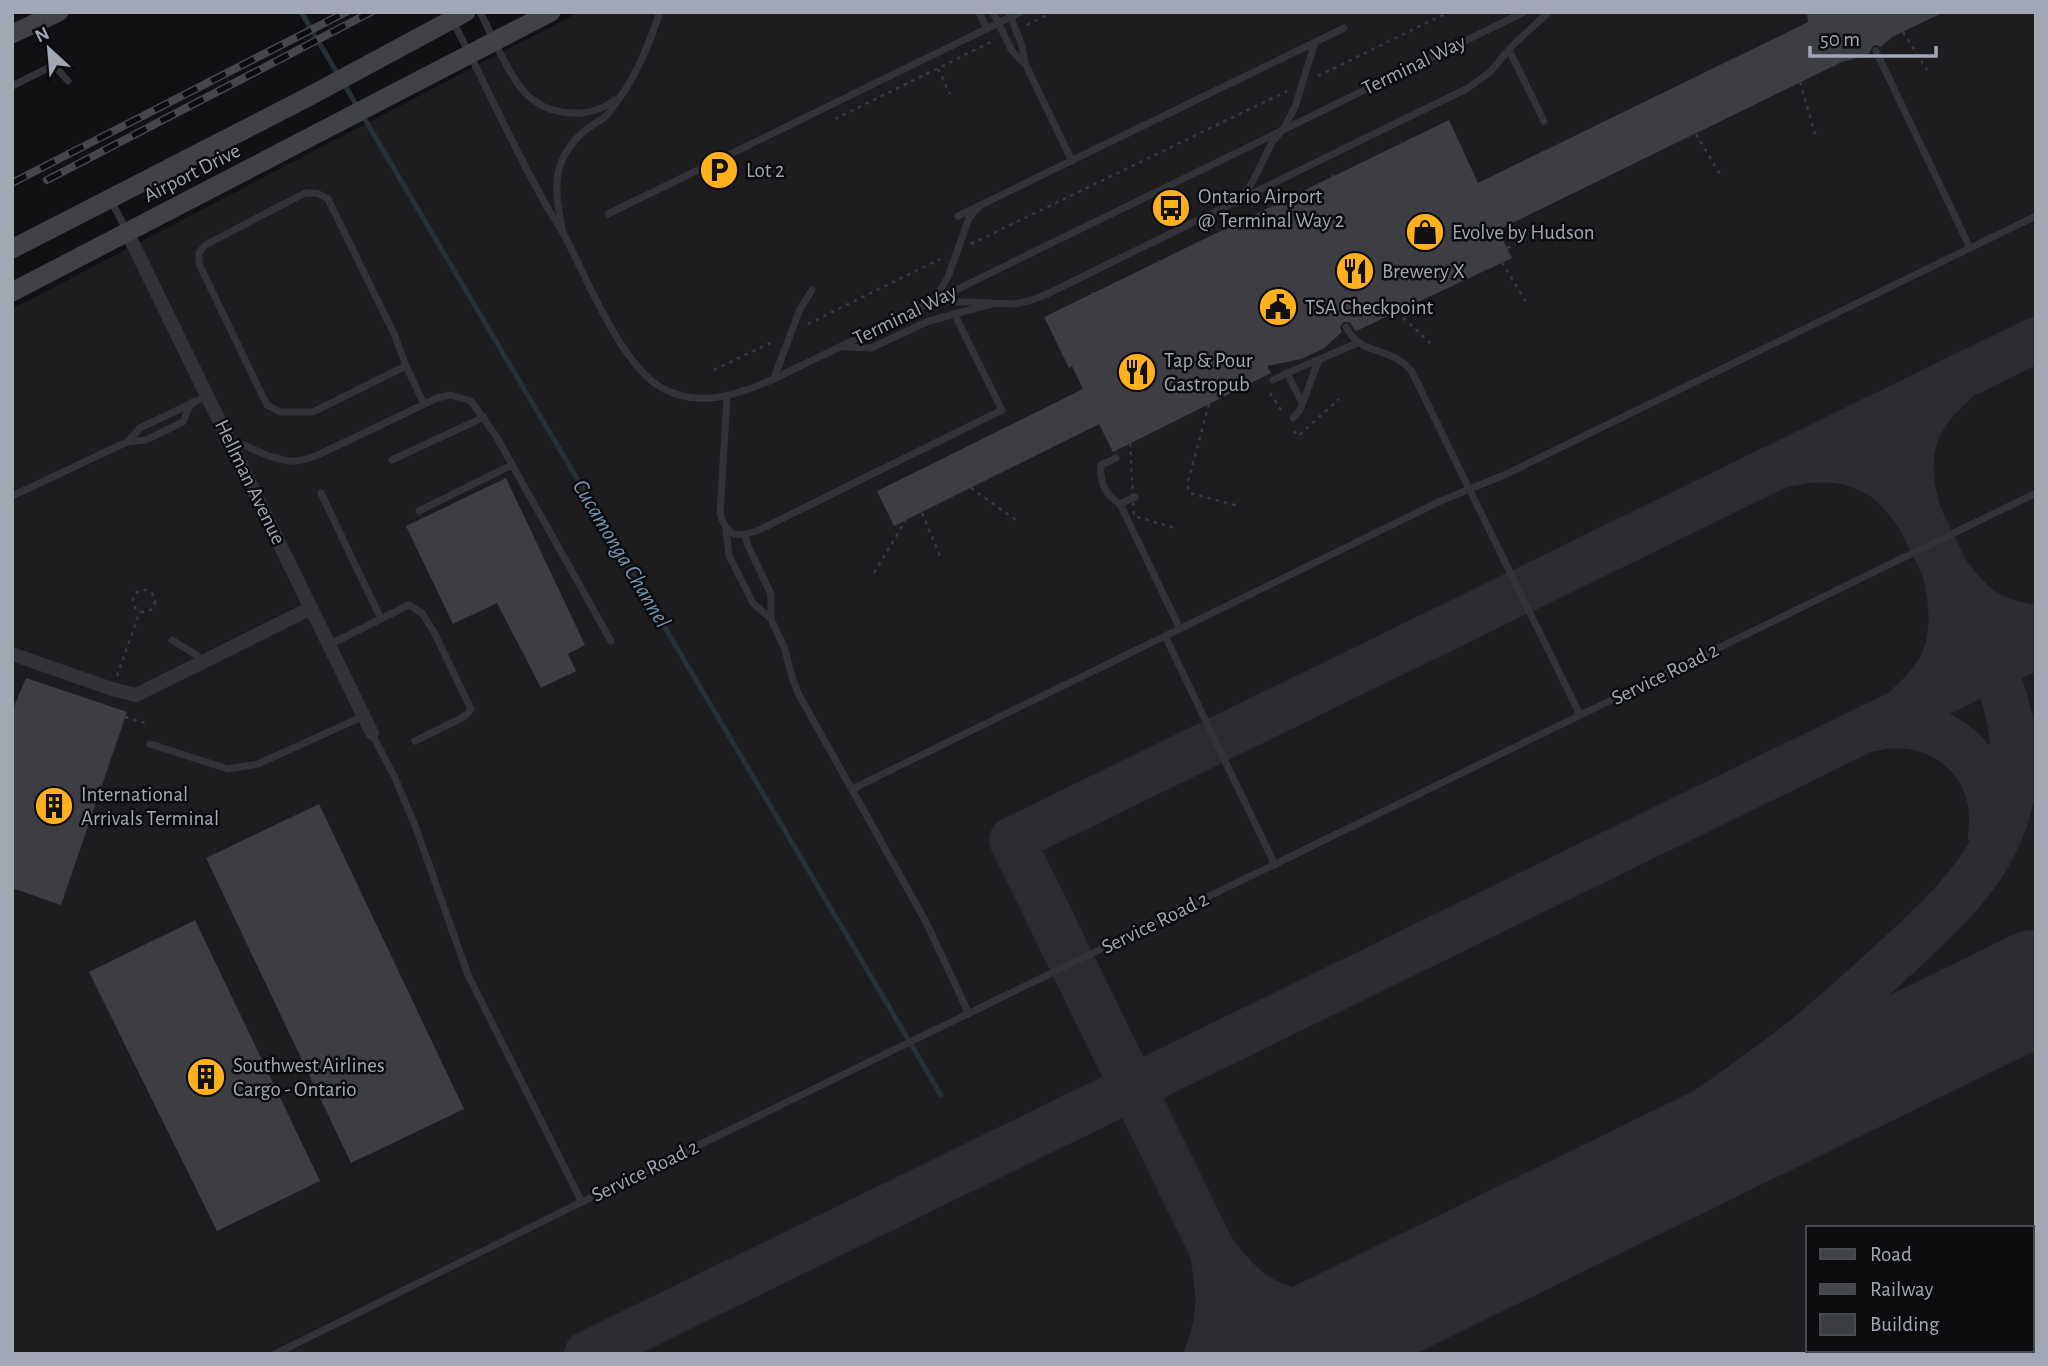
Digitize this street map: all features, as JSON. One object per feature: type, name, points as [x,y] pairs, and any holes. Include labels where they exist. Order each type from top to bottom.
[{"type":"main road","points":[[12,34],[59,12]]},
{"type":"main road","name":"Airport Drive","points":[[12,292],[551,12]]},
{"type":"main road","name":"Airport Drive","points":[[12,249],[459,16]]},
{"type":"street","name":"Hellman Avenue","points":[[127,232],[372,733]]},
{"type":"street","points":[[12,654],[136,695],[311,608]]},
{"type":"lane","points":[[480,12],[521,89],[533,100],[561,112],[579,113],[610,104],[623,93]]},
{"type":"lane","points":[[563,233],[555,194],[564,157],[582,134],[608,114],[623,93],[643,62],[660,12]]},
{"type":"lane","points":[[979,12],[987,29]]},
{"type":"lane","points":[[993,12],[1012,51],[1025,63]]},
{"type":"lane","points":[[608,214],[987,29],[1010,15],[1021,12]]},
{"type":"lane","name":"Terminal Way","points":[[459,16],[471,55],[541,197],[563,233],[609,323],[635,365],[664,389],[680,395],[706,399],[727,397],[774,379],[1524,12]]},
{"type":"lane","points":[[933,301],[1015,304],[1045,295],[1468,88],[1489,73],[1532,26],[1549,12]]},
{"type":"lane","points":[[1010,15],[1022,46],[1025,63],[1072,161]]},
{"type":"lane","points":[[958,216],[1345,28]]},
{"type":"lane","points":[[1238,200],[1246,193],[1271,144],[1284,128],[1295,107],[1315,42]]},
{"type":"lane","points":[[1509,50],[1544,121]]},
{"type":"lane","points":[[1876,51],[1970,248]]},
{"type":"lane","points":[[12,86],[54,65],[68,81]]},
{"type":"lane","points":[[406,366],[313,412],[280,412],[267,405],[199,264],[199,253],[205,245],[305,194],[317,193],[328,199],[395,336],[424,404]]},
{"type":"lane","points":[[109,198],[127,232]]},
{"type":"lane","points":[[933,301],[948,277],[969,218],[981,205]]},
{"type":"lane","points":[[852,789],[1443,500],[1504,475],[2036,216]]},
{"type":"lane","points":[[774,379],[800,309],[811,290]]},
{"type":"lane","points":[[841,346],[871,348],[929,321],[996,303]]},
{"type":"lane","points":[[726,530],[744,535],[759,530],[1002,410],[955,315]]},
{"type":"lane","points":[[1346,327],[1357,343],[1399,358],[1412,372],[1580,715]]},
{"type":"lane","points":[[1273,380],[1357,343]]},
{"type":"lane","points":[[1293,418],[1303,404],[1318,362]]},
{"type":"lane","points":[[1287,373],[1303,404]]},
{"type":"lane","points":[[127,442],[140,428],[207,396]]},
{"type":"lane","points":[[228,438],[264,454],[291,461],[305,459],[437,398],[450,396],[471,401],[484,417],[611,641]]},
{"type":"lane","points":[[727,397],[720,514],[726,530],[729,556],[752,603],[771,619]]},
{"type":"lane","points":[[12,496],[127,442],[146,440],[183,422],[191,403]]},
{"type":"lane","points":[[392,460],[484,417]]},
{"type":"lane","points":[[1116,457],[1101,465],[1100,476],[1109,497],[1120,504],[1180,629]]},
{"type":"lane","points":[[419,510],[512,465]]},
{"type":"lane","points":[[321,493],[381,619]]},
{"type":"lane","name":"Service Road 2","points":[[275,1354],[2036,493]]},
{"type":"lane","points":[[1120,504],[1135,497]]},
{"type":"lane","points":[[744,535],[771,594],[771,619],[784,647],[798,693],[926,922],[969,1014]]},
{"type":"lane","points":[[329,645],[408,605],[422,613],[471,709],[464,717],[415,741]]},
{"type":"lane","points":[[1165,636],[1275,865]]},
{"type":"lane","points":[[172,640],[205,661]]},
{"type":"lane","points":[[150,744],[228,769],[239,769],[258,764],[363,716]]},
{"type":"lane","points":[[372,733],[416,828],[468,975],[582,1202]]},
{"type":"path","points":[[1021,28],[1052,12]]},
{"type":"path","points":[[714,370],[1449,12]]},
{"type":"path","points":[[1902,32],[1927,70]]},
{"type":"path","points":[[835,119],[999,38]]},
{"type":"path","points":[[937,68],[950,94]]},
{"type":"path","points":[[1800,82],[1815,134]]},
{"type":"path","points":[[1696,134],[1721,176]]},
{"type":"path","points":[[1507,248],[1531,237],[1586,239]]},
{"type":"path","points":[[1502,262],[1525,302]]},
{"type":"path","points":[[1397,312],[1430,343]]},
{"type":"path","points":[[1209,404],[1187,485],[1190,493],[1238,506]]},
{"type":"path","points":[[1130,443],[1134,516],[1175,528]]},
{"type":"path","points":[[971,488],[1016,520]]},
{"type":"path","points":[[922,513],[940,556]]},
{"type":"path","points":[[874,573],[906,520]]},
{"type":"path","points":[[140,592],[150,592],[155,597],[155,604],[147,611],[140,611],[135,606],[135,596],[140,592]]},
{"type":"path","points":[[112,689],[140,611]]},
{"type":"path","points":[[125,717],[145,723]]},
{"type":"shaded area","points":[[579,12],[2036,12],[2036,1354],[12,1354],[12,309]]},
{"type":"building","points":[[1807,12],[1944,12],[1892,37],[1881,47],[1873,46],[1868,55],[1842,62],[1498,230],[1512,258],[1356,331],[1349,322],[1343,322],[1340,327],[1342,332],[1323,349],[1301,359],[1267,366],[1271,373],[1113,452],[1099,424],[894,526],[877,491],[1083,389],[1072,366],[1069,368],[1044,317],[1449,120],[1478,183],[1808,22]]},
{"type":"building","points":[[506,478],[585,645],[568,654],[576,671],[541,688],[497,603],[453,624],[406,526]]},
{"type":"building","name":"International Arrivals Terminal","points":[[26,678],[127,712],[61,905],[12,888],[12,711]]},
{"type":"building","points":[[319,804],[464,1109],[351,1163],[206,858]]},
{"type":"building","name":"Southwest Airlines Cargo - Ontario","points":[[195,920],[320,1181],[217,1231],[89,972]]},
{"type":"waterway","name":"Cucamonga Channel","points":[[301,12],[339,76]]},
{"type":"waterway","name":"Cucamonga Channel","points":[[344,84],[941,1095]]},
{"type":"taxiway","points":[[1263,1354],[1012,840],[2036,340]]},
{"type":"taxiway","points":[[1792,463],[1833,460],[1872,471],[1895,487],[1919,516],[1911,478],[1913,444],[1927,413],[1953,384]]},
{"type":"taxiway","points":[[1344,1354],[1363,1331],[1400,1297],[1661,1141],[1810,1034],[1934,922],[1962,892],[1986,859],[2005,820],[2011,798],[2014,754],[2008,710],[1993,667],[1872,420]]},
{"type":"taxiway","points":[[1909,705],[1936,675],[1949,644],[1951,609],[1945,570],[1964,594],[1983,611],[2006,622],[2036,628]]},
{"type":"taxiway","points":[[587,1354],[2036,646]]},
{"type":"taxiway","points":[[1873,728],[1898,725],[1922,728],[1962,749],[1976,766],[1986,786],[1992,809],[1991,835]]},
{"type":"taxiway","points":[[1207,1354],[1218,1315],[1213,1251],[1248,1290],[1274,1305],[1296,1312],[1331,1315],[1394,1299]]},
{"type":"runway","points":[[1285,1354],[2036,987]]},
{"type":"railway","points":[[12,183],[346,12]]},
{"type":"railway","points":[[47,180],[371,12]]},
{"type":"place","name":"Lot 2","points":[[719,170]]},
{"type":"place","name":"Ontario Airport @ Terminal Way 2","points":[[1171,208]]},
{"type":"place","name":"Evolve by Hudson","points":[[1425,232]]},
{"type":"place","name":"Brewery X","points":[[1355,271]]},
{"type":"place","name":"TSA Checkpoint","points":[[1278,307]]},
{"type":"place","name":"Tap & Pour Gastropub","points":[[1137,372]]},
{"type":"place","name":"International Arrivals Terminal","points":[[54,806]]},
{"type":"place","name":"Southwest Airlines Cargo - Ontario","points":[[206,1077]]}]
